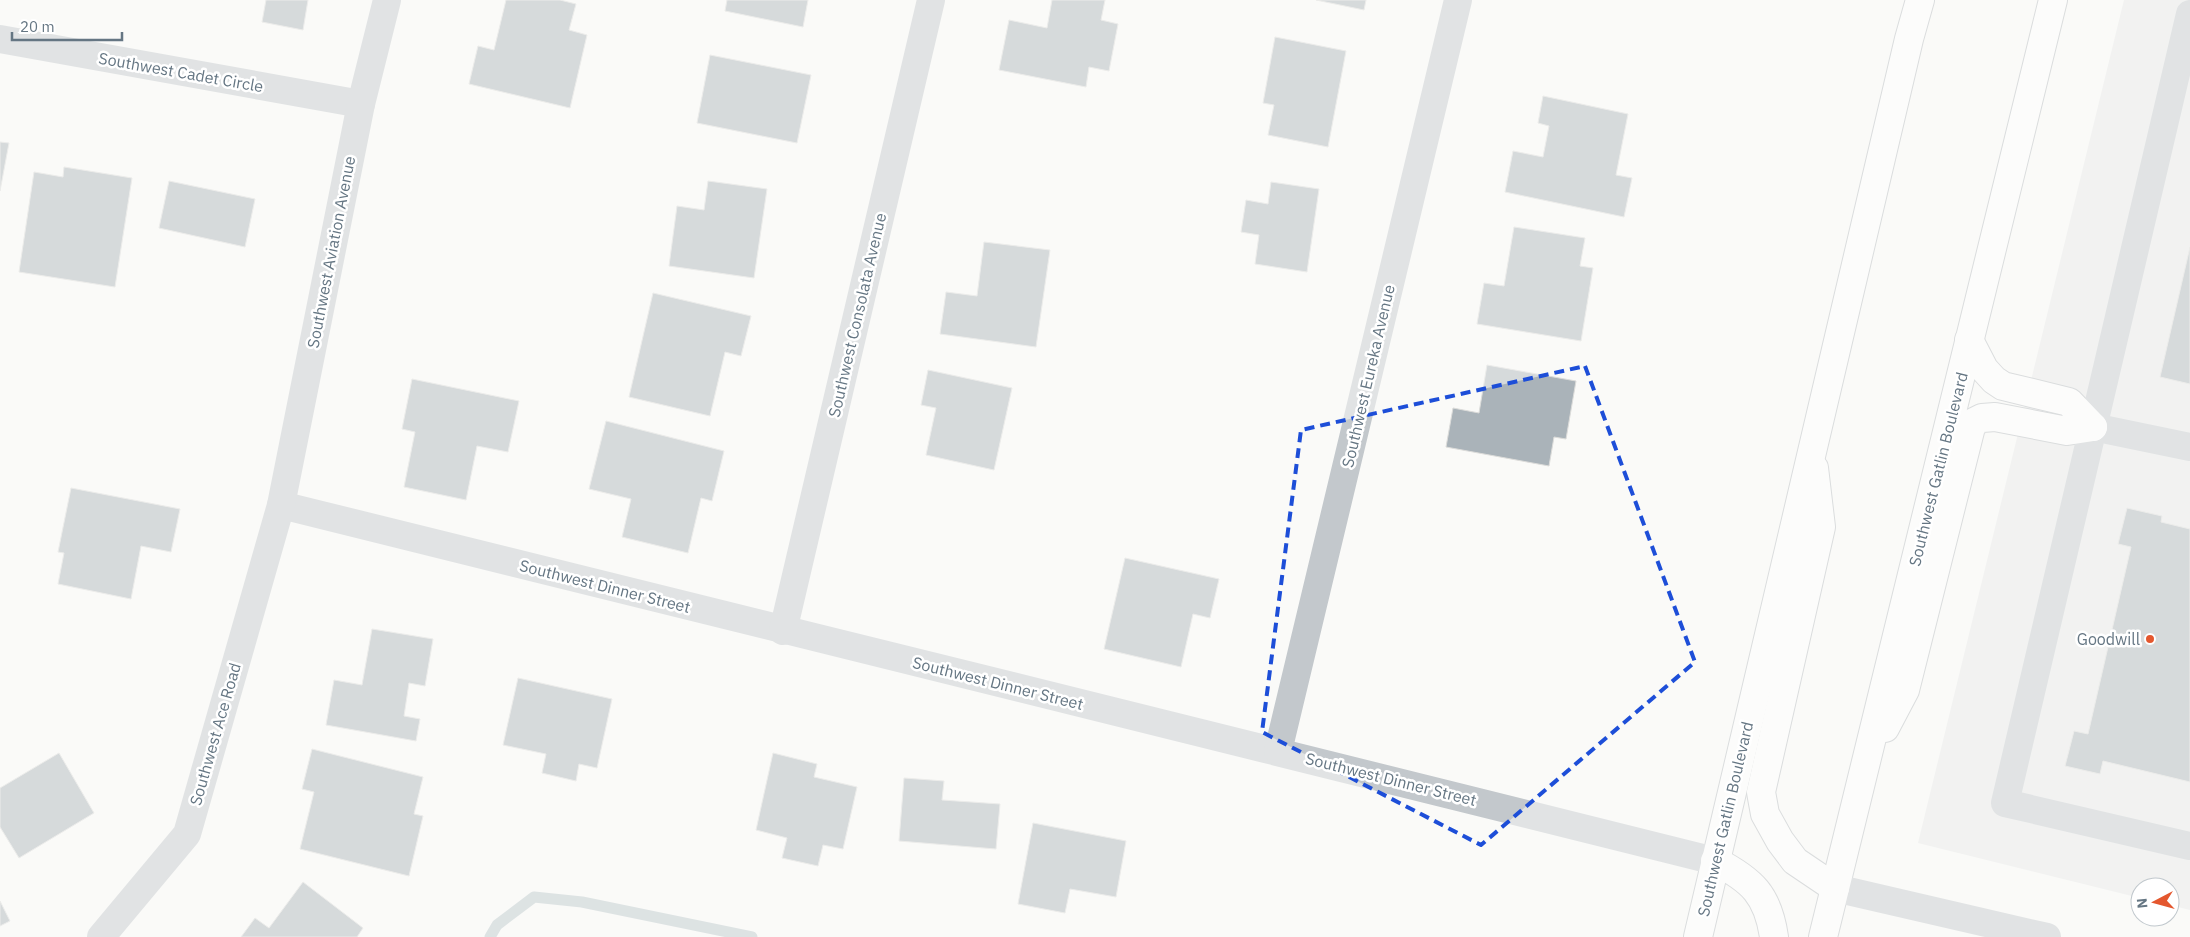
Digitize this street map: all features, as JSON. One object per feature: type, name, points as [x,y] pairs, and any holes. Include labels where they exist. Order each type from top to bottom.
[{"type":"main road","name":"Southwest Gatlin Boulevard","points":[[1698,937],[1909,39],[1920,0]]},
{"type":"main road","name":"Southwest Gatlin Boulevard","points":[[1823,937],[2053,0]]},
{"type":"main road","points":[[1969,340],[1984,369],[1994,380],[2004,386],[2069,402],[2092,427]]},
{"type":"main road","points":[[1863,771],[1905,690],[1972,424],[1982,418],[1994,417],[2067,432],[2092,427]]},
{"type":"main road","points":[[1812,452],[1821,527],[1761,792],[1765,814],[1795,861],[1835,888]]},
{"type":"main road","points":[[1715,860],[1735,871],[1763,898],[1771,917],[1774,937]]},
{"type":"street","name":"Southwest Aviation Avenue","points":[[280,505],[361,104],[387,0]]},
{"type":"street","name":"Southwest Consolata Avenue","points":[[782,631],[931,0]]},
{"type":"street","name":"Southwest Eureka Avenue","points":[[1278,751],[1458,0]]},
{"type":"street","points":[[2190,14],[2005,803],[2190,846]]},
{"type":"street","name":"Southwest Cadet Circle","points":[[0,39],[361,104]]},
{"type":"street","points":[[2092,427],[2190,447]]},
{"type":"street","name":"Southwest Dinner Street","points":[[280,505],[782,631],[1278,751],[1715,860]]},
{"type":"street","name":"Southwest Ace Road","points":[[101,937],[187,834],[280,505]]},
{"type":"street","points":[[1835,888],[2047,937]]},
{"type":"highlighted area","points":[[1585,366],[1695,662],[1481,845],[1262,732],[1301,430]]},
{"type":"shaded area","points":[[2124,0],[2190,0],[2190,910],[2180,908],[2180,877],[2130,877],[2130,896],[1918,843]]},
{"type":"building","points":[[266,0],[308,0],[303,30],[262,22]]},
{"type":"building","points":[[506,0],[560,0],[576,4],[569,30],[587,35],[570,108],[469,84],[478,46],[494,50]]},
{"type":"building","points":[[727,0],[808,0],[803,27],[725,11]]},
{"type":"building","points":[[1052,0],[1105,0],[1101,20],[1118,24],[1109,71],[1089,67],[1086,87],[999,70],[1009,20],[1047,28]]},
{"type":"building","points":[[1316,0],[1366,0],[1364,10]]},
{"type":"building","points":[[1275,37],[1346,51],[1328,147],[1268,135],[1274,105],[1263,103]]},
{"type":"building","points":[[710,55],[811,75],[797,143],[697,123]]},
{"type":"building","points":[[1543,96],[1628,114],[1616,175],[1632,178],[1624,217],[1505,192],[1513,151],[1543,157],[1549,126],[1538,123]]},
{"type":"building","points":[[0,142],[9,143],[0,191]]},
{"type":"building","points":[[64,167],[132,178],[115,287],[19,272],[34,172],[63,177]]},
{"type":"building","points":[[169,181],[255,199],[245,247],[159,228]]},
{"type":"building","points":[[708,181],[767,189],[754,278],[669,266],[677,206],[704,210]]},
{"type":"building","points":[[1271,182],[1319,189],[1307,272],[1255,264],[1259,235],[1241,232],[1246,200],[1268,204]]},
{"type":"building","points":[[1514,227],[1585,238],[1580,266],[1593,268],[1581,341],[1477,324],[1484,283],[1504,286]]},
{"type":"building","points":[[984,242],[1050,250],[1036,347],[940,334],[946,292],[977,296]]},
{"type":"building","points":[[2190,247],[2190,384],[2160,377]]},
{"type":"building","points":[[653,293],[751,316],[741,356],[725,352],[710,416],[629,397]]},
{"type":"building","points":[[1487,365],[1576,381],[1566,439],[1554,437],[1549,466],[1446,447],[1453,408],[1479,413]]},
{"type":"building","points":[[928,370],[1012,388],[994,470],[926,455],[936,408],[921,405]]},
{"type":"building","points":[[412,379],[519,401],[508,452],[477,446],[466,500],[404,487],[415,432],[402,429]]},
{"type":"building","points":[[606,421],[724,451],[712,501],[701,498],[688,553],[622,537],[631,499],[589,489]]},
{"type":"building","points":[[71,488],[180,509],[171,552],[141,546],[131,599],[58,584],[64,553],[58,552]]},
{"type":"building","name":"Goodwill","points":[[2127,508],[2162,516],[2161,522],[2190,529],[2190,782],[2103,761],[2100,774],[2065,766],[2074,731],[2088,734],[2131,547],[2118,544]]},
{"type":"building","points":[[1125,558],[1219,579],[1210,618],[1193,614],[1181,667],[1104,649]]},
{"type":"building","points":[[372,629],[433,639],[425,686],[409,683],[404,716],[420,719],[416,741],[326,725],[334,680],[362,685]]},
{"type":"building","points":[[518,678],[612,699],[597,768],[579,764],[576,781],[542,773],[546,754],[503,745]]},
{"type":"building","points":[[312,749],[423,777],[414,814],[423,816],[409,876],[300,849],[314,792],[302,789]]},
{"type":"building","points":[[59,753],[94,813],[19,858],[0,827],[0,788]]},
{"type":"building","points":[[773,753],[817,764],[814,777],[857,787],[843,849],[823,845],[818,866],[782,858],[787,838],[756,830]]},
{"type":"building","points":[[904,778],[944,781],[942,800],[1000,804],[996,849],[899,841]]},
{"type":"building","points":[[1033,823],[1126,841],[1116,897],[1070,889],[1065,913],[1018,904]]},
{"type":"building","points":[[303,882],[363,928],[357,937],[241,937],[255,918],[269,928]]},
{"type":"building","points":[[0,901],[10,921],[0,926]]},
{"type":"waterway","points":[[490,937],[497,925],[534,897],[582,902],[752,937]]},
{"type":"place","name":"Goodwill","points":[[2150,639]]}]
